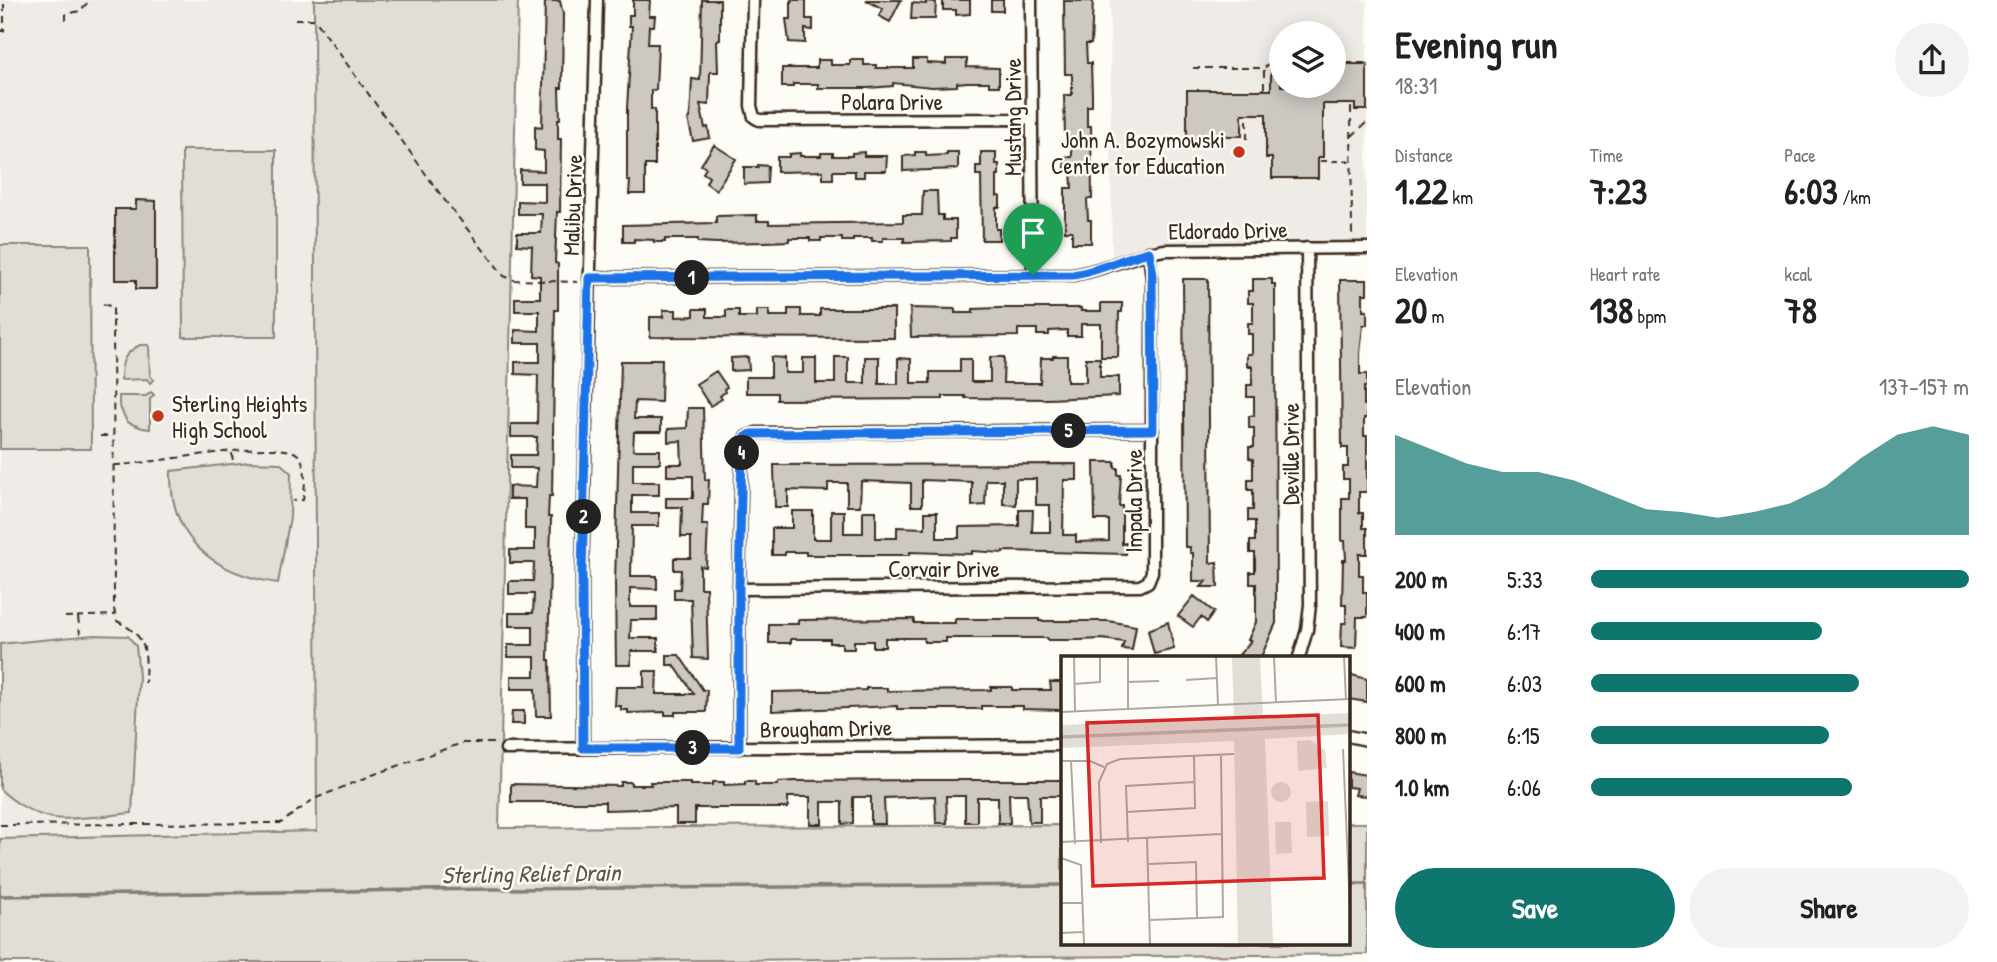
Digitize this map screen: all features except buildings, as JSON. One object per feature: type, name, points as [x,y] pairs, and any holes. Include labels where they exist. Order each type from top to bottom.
[{"type":"street","name":"Malibu Drive","points":[[583,748],[582,575],[586,280],[597,0]]},
{"type":"street","name":"Polara Drive","points":[[753,0],[751,106],[754,117],[765,121],[1031,119]]},
{"type":"street","name":"Mustang Drive","points":[[1031,0],[1033,275]]},
{"type":"street","name":"Deville Drive","points":[[1299,656],[1307,630],[1310,605],[1307,248]]},
{"type":"street","name":"Eldorado Drive","points":[[586,280],[1086,273],[1149,252],[1367,248]]},
{"type":"street","name":"Impala Drive","points":[[1148,582],[1152,572],[1153,430],[1152,268],[1149,252]]},
{"type":"street","points":[[739,748],[742,446],[746,437],[756,433],[1153,430]]},
{"type":"street","name":"Corvair Drive","points":[[739,589],[1140,586],[1148,582]]},
{"type":"street","name":"Brougham Drive","points":[[506,749],[1061,745]]},
{"type":"path","points":[[0,31],[4,31],[4,0]]},
{"type":"path","points":[[66,20],[66,14],[80,11],[90,0]]},
{"type":"path","points":[[295,19],[313,19],[319,25],[443,198],[504,276],[514,280],[586,280]]},
{"type":"path","points":[[1346,63],[1367,63]]},
{"type":"path","points":[[1193,68],[1264,68],[1269,64]]},
{"type":"path","points":[[1264,68],[1264,89]]},
{"type":"path","points":[[1351,107],[1352,234]]},
{"type":"path","points":[[1247,114],[1247,139]]},
{"type":"path","points":[[1351,136],[1367,122]]},
{"type":"path","points":[[1320,161],[1351,161]]},
{"type":"path","points":[[103,304],[113,307],[115,615],[117,621],[128,626],[143,642],[146,656],[145,682]]},
{"type":"path","points":[[100,436],[113,436]]},
{"type":"path","points":[[114,465],[284,449],[296,453],[304,470],[304,498],[302,501],[293,500]]},
{"type":"path","points":[[232,452],[233,463]]},
{"type":"path","points":[[65,617],[115,615]]},
{"type":"path","points":[[78,617],[80,634]]},
{"type":"path","points":[[0,825],[281,823],[322,795],[462,743],[504,744],[506,749]]},
{"type":"shaded area","name":"Sterling Heights High School","points":[[0,0],[314,0],[317,831],[0,839]]},
{"type":"shaded area","points":[[314,0],[518,0],[499,828],[1061,825],[1061,944],[1350,944],[1350,823],[1367,823],[1367,954],[496,962],[0,962],[0,839],[317,831]]},
{"type":"shaded area","name":"John A. Bozymowski Center for Education","points":[[1110,0],[1367,0],[1367,255],[1168,257],[1136,263],[1112,272]]},
{"type":"shaded area","points":[[182,150],[276,150],[276,337],[183,337]]},
{"type":"shaded area","points":[[0,245],[90,245],[91,449],[0,449]]},
{"type":"shaded area","points":[[140,345],[149,345],[150,376],[154,380],[150,383],[147,379],[121,380],[124,358]]},
{"type":"shaded area","points":[[151,392],[154,395],[150,399],[150,429],[127,422],[119,405],[119,396],[146,396]]},
{"type":"shaded area","points":[[249,462],[280,463],[291,473],[290,517],[278,583],[234,571],[200,550],[187,534],[172,495],[171,471]]},
{"type":"shaded area","points":[[94,635],[128,636],[136,646],[139,676],[132,813],[53,818],[24,807],[0,789],[0,644]]},
{"type":"waterway","name":"Sterling Relief Drain","points":[[1350,884],[1367,884]]},
{"type":"waterway","name":"Sterling Relief Drain","points":[[0,896],[1061,885]]},
{"type":"place","name":"John A. Bozymowski Center for Education","points":[[1239,152]]},
{"type":"place","name":"Sterling Heights High School","points":[[158,416]]},
{"type":"route","points":[[1149,252],[1152,268],[1153,430],[751,434],[743,441],[742,446],[739,748],[583,748],[582,575],[589,278],[1033,275],[1086,273],[1149,252]]}]
